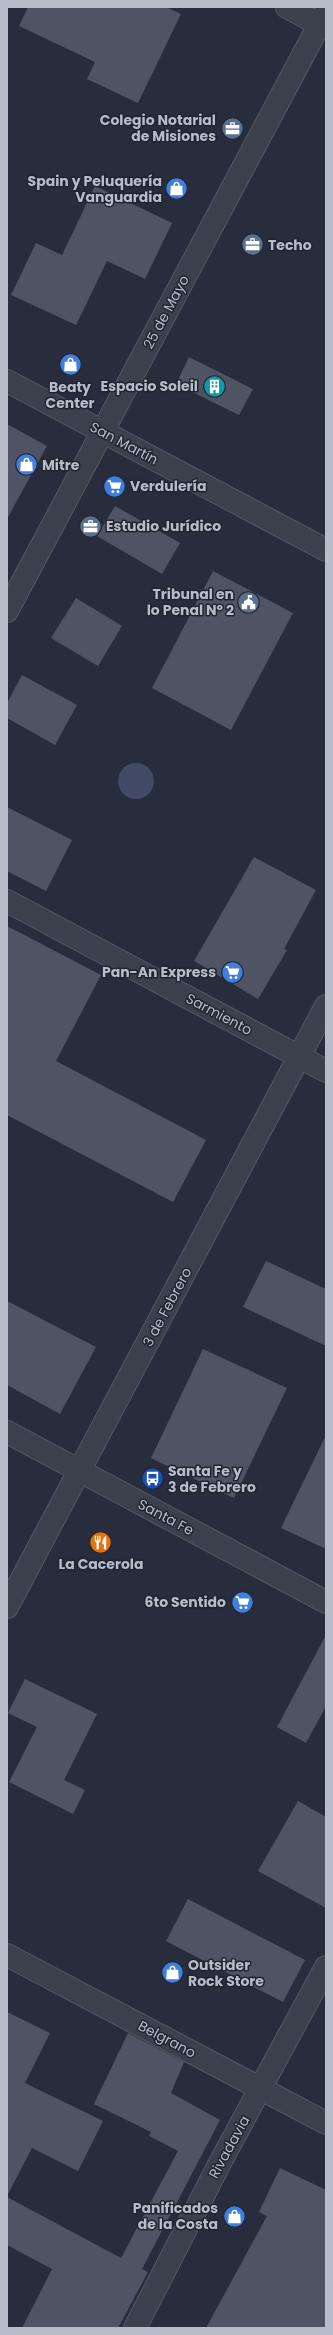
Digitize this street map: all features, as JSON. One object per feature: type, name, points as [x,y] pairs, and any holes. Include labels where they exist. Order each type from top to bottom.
[{"type":"street","points":[[287,7],[324,21]]},
{"type":"street","name":"25 de Mayo","points":[[7,611],[324,21]]},
{"type":"street","name":"San Martín","points":[[7,381],[326,550]]},
{"type":"street","name":"Sarmiento","points":[[7,901],[326,1071]]},
{"type":"street","name":"3 de Febrero","points":[[7,1607],[326,1006]]},
{"type":"street","name":"Santa Fe","points":[[7,1432],[326,1602]]},
{"type":"street","name":"Belgrano","points":[[7,1955],[326,2123]]},
{"type":"street","name":"Rivadavia","points":[[136,2328],[222,2159],[262,2089],[326,1967]]},
{"type":"water","points":[[136,763],[149,768],[154,781],[149,794],[136,799],[123,794],[118,781],[123,768]]},
{"type":"building","points":[[28,7],[166,7],[181,14],[138,103],[87,79],[95,62],[19,26]]},
{"type":"building","points":[[95,186],[172,223],[145,279],[107,261],[76,325],[11,295],[36,243],[62,255]]},
{"type":"building","name":"Espacio Soleil","points":[[189,357],[253,389],[239,415],[176,384]]},
{"type":"building","points":[[7,424],[47,446],[7,519]]},
{"type":"building","points":[[115,506],[180,543],[162,574],[97,536]]},
{"type":"building","points":[[213,571],[293,613],[231,730],[152,688]]},
{"type":"building","points":[[76,598],[122,626],[98,666],[51,638]]},
{"type":"building","points":[[22,675],[77,705],[55,745],[7,718],[7,703]]},
{"type":"building","points":[[7,807],[72,840],[46,891],[7,871]]},
{"type":"building","points":[[254,857],[316,890],[284,949],[287,950],[258,999],[194,961]]},
{"type":"building","points":[[7,926],[101,975],[56,1061],[206,1140],[173,1202],[7,1115]]},
{"type":"building","points":[[266,1261],[326,1289],[326,1346],[243,1307]]},
{"type":"building","points":[[7,1301],[96,1347],[60,1414],[7,1385]]},
{"type":"building","points":[[203,1349],[287,1388],[234,1498],[151,1458]]},
{"type":"building","points":[[326,1435],[326,1549],[281,1528]]},
{"type":"building","points":[[326,1635],[326,1706],[306,1743],[277,1727]]},
{"type":"building","points":[[25,1679],[97,1714],[64,1780],[85,1790],[73,1814],[9,1782],[37,1727],[8,1713]]},
{"type":"building","points":[[298,1801],[326,1817],[326,1908],[258,1871]]},
{"type":"building","points":[[188,1899],[305,1960],[283,2002],[166,1941]]},
{"type":"building","points":[[7,2012],[50,2033],[25,2083],[103,2121],[78,2171],[32,2148],[7,2196]]},
{"type":"building","points":[[128,2033],[184,2062],[171,2093],[220,2120],[142,2269],[148,2272],[118,2328],[22,2328],[52,2269],[7,2245],[7,2197],[121,2258],[178,2151],[149,2136],[151,2132],[94,2104]]},
{"type":"building","points":[[280,2168],[326,2190],[326,2328],[206,2328],[267,2216],[259,2212]]},
{"type":"place","name":"Colegio Notarial de Misiones","points":[[232,128]]},
{"type":"place","name":"Spain y Peluquería Vanguardia","points":[[177,189]]},
{"type":"place","name":"Techo","points":[[253,245]]},
{"type":"place","name":"Beaty Center","points":[[70,365]]},
{"type":"place","name":"Espacio Soleil","points":[[214,386]]},
{"type":"place","name":"Mitre","points":[[27,465]]},
{"type":"place","name":"Verdulería","points":[[115,486]]},
{"type":"place","name":"Estudio Jurídico","points":[[91,526]]},
{"type":"place","name":"Tribunal en lo Penal Nº 2","points":[[249,602]]},
{"type":"place","name":"Pan-An Express","points":[[232,972]]},
{"type":"place","name":"Santa Fe y 3 de Febrero","points":[[152,1479]]},
{"type":"place","name":"La Cacerola","points":[[101,1542]]},
{"type":"place","name":"6to Sentido","points":[[242,1602]]},
{"type":"place","name":"Outsider Rock Store","points":[[173,1973]]},
{"type":"place","name":"Panificados de la Costa","points":[[234,2216]]}]
